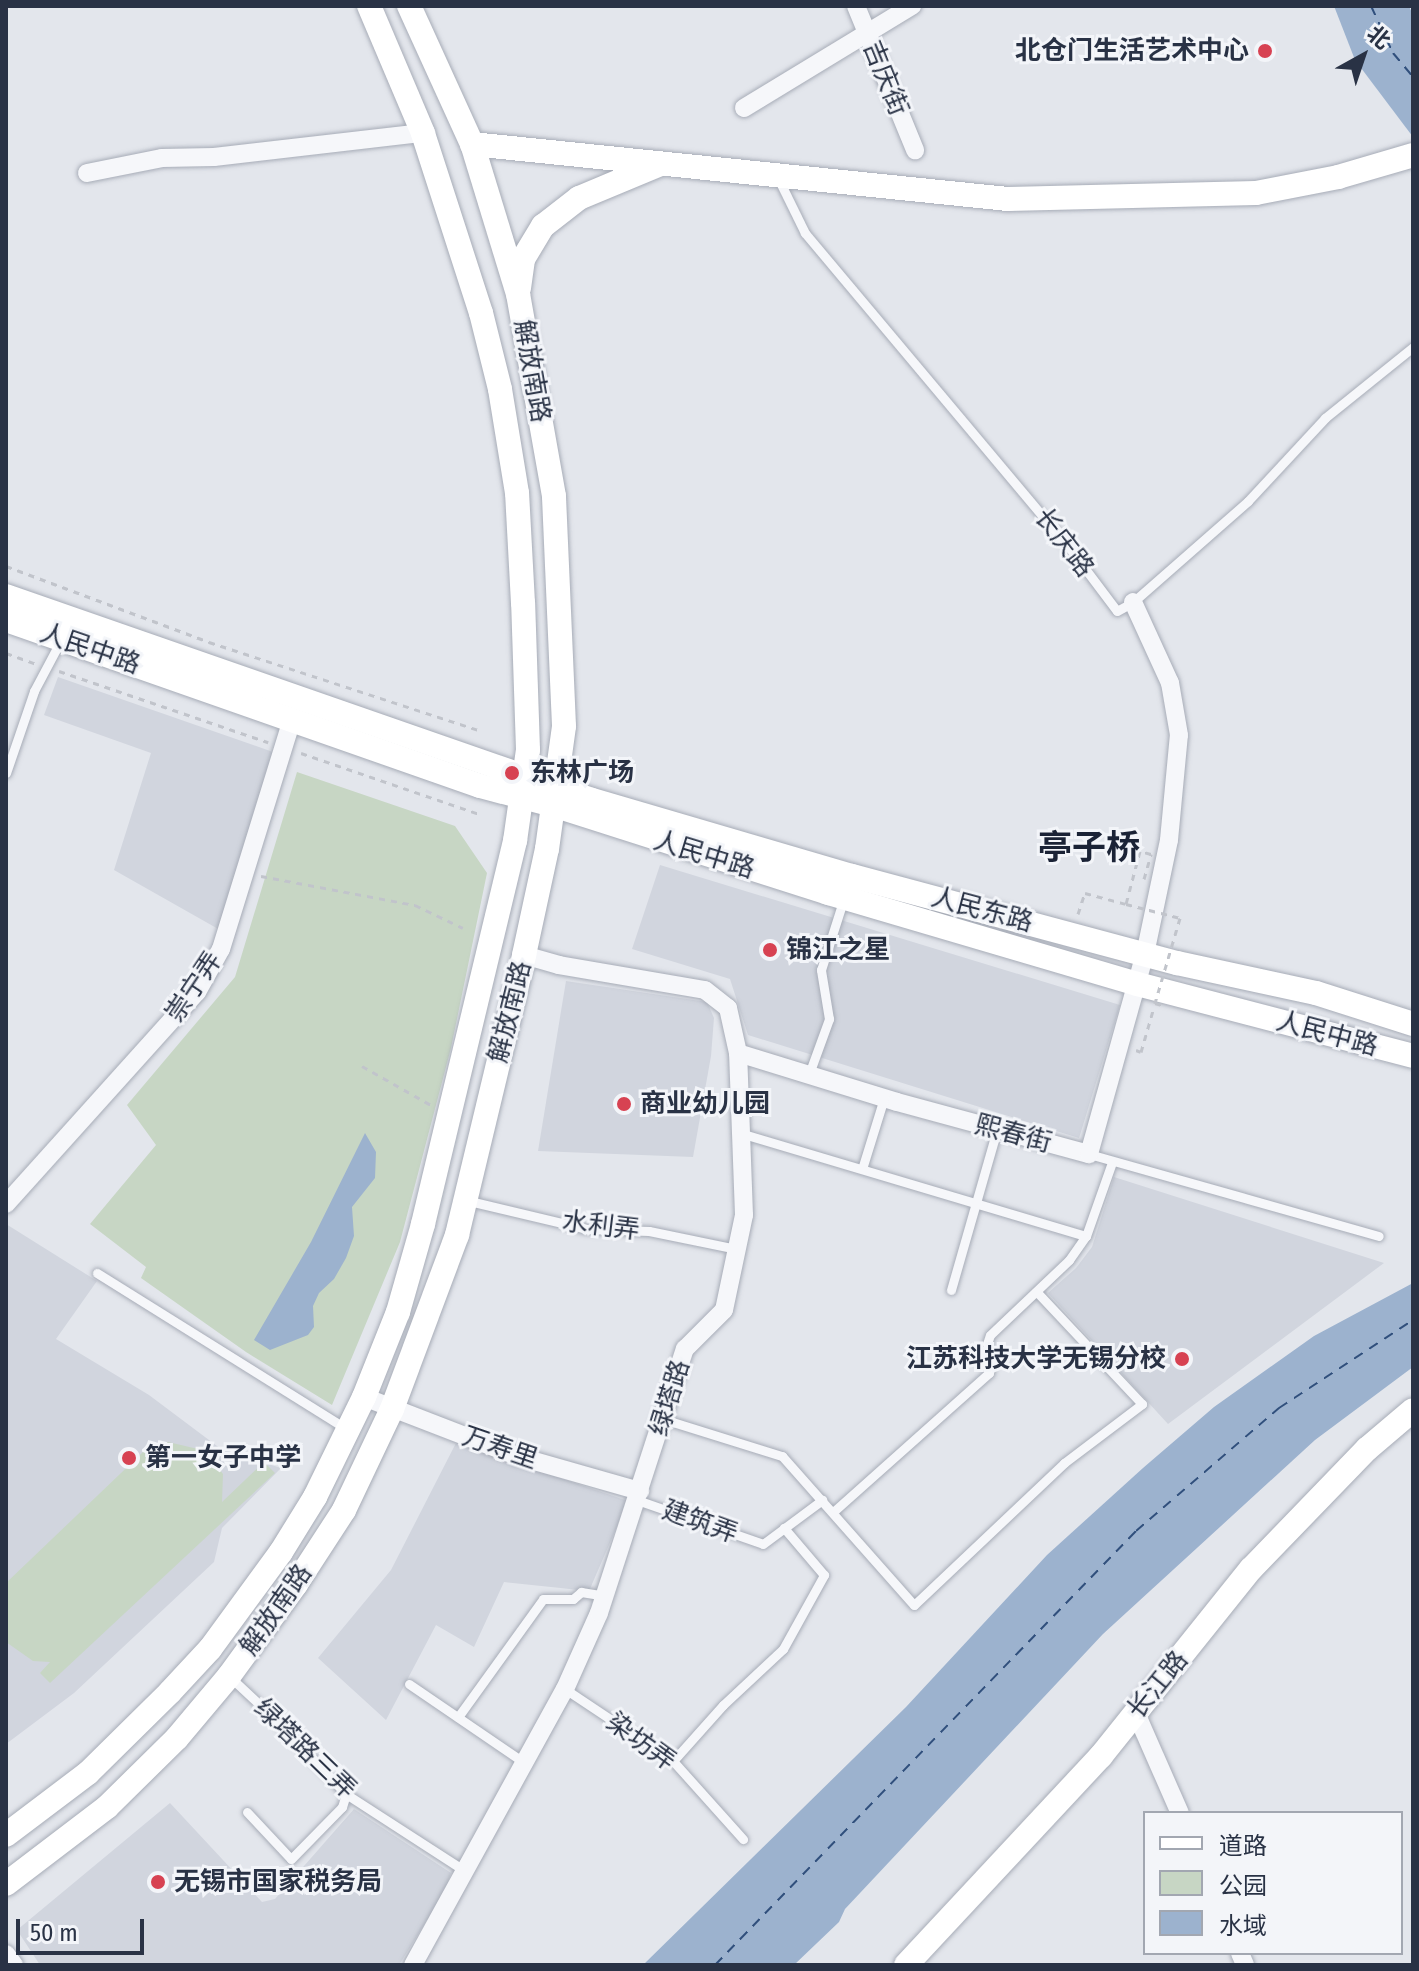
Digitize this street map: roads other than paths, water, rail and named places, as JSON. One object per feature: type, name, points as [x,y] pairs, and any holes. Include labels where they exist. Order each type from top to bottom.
[{"type":"main road","name":"解放南路","points":[[6,1835],[88,1773],[210,1649],[281,1552],[315,1497],[364,1397],[398,1312],[515,841],[528,750],[517,493],[500,389],[481,313],[423,133],[369,6]]},
{"type":"main road","name":"解放南路","points":[[6,1884],[107,1807],[177,1738],[229,1676],[296,1584],[344,1510],[392,1409],[457,1235],[524,955],[564,726],[554,496],[518,294],[472,144],[409,6]]},
{"type":"main road","points":[[472,144],[1008,199],[1256,193],[1338,177],[1413,155]]},
{"type":"main road","points":[[518,294],[523,259],[543,226],[579,198],[662,163]]},
{"type":"main road","name":"人民中路","points":[[6,596],[554,796]]},
{"type":"main road","name":"人民中路","points":[[6,620],[480,786],[522,786]]},
{"type":"main road","name":"人民东路","points":[[554,796],[848,887],[1072,934],[1316,993],[1413,1024]]},
{"type":"main road","name":"人民中路","points":[[848,887],[1137,984],[1413,1056]]},
{"type":"main road","name":"长江路","points":[[906,1965],[1101,1756],[1251,1569],[1367,1449],[1413,1410]]},
{"type":"street","name":"吉庆街","points":[[856,6],[915,150]]},
{"type":"street","points":[[744,108],[839,54],[866,31],[912,6]]},
{"type":"street","points":[[87,173],[162,158],[214,157],[423,133]]},
{"type":"street","points":[[1089,1154],[1145,954],[1169,840],[1179,735],[1170,683],[1133,602]]},
{"type":"street","name":"崇宁弄","points":[[6,1204],[197,992],[221,949],[292,719]]},
{"type":"street","name":"绿塔路","points":[[413,1965],[522,1761],[565,1689],[605,1596],[685,1349],[724,1310],[744,1215],[738,1053],[728,1008],[705,990],[559,965],[524,955]]},
{"type":"street","name":"熙春街","points":[[738,1053],[884,1098],[1089,1154]]},
{"type":"street","name":"万寿里","points":[[364,1397],[517,1456],[638,1495]]},
{"type":"street","points":[[1136,1713],[1179,1811]]},
{"type":"street","points":[[6,1954],[14,1965]]},
{"type":"lane","name":"长庆路","points":[[777,175],[805,233],[1068,546],[1117,611],[1133,602]]},
{"type":"lane","points":[[1133,602],[1248,501],[1325,418],[1413,347]]},
{"type":"lane","points":[[6,773],[34,691],[61,639]]},
{"type":"lane","points":[[809,1074],[829,1019],[821,970],[848,887]]},
{"type":"lane","points":[[862,1169],[884,1098]]},
{"type":"lane","points":[[951,1290],[997,1130]]},
{"type":"lane","points":[[740,1133],[1086,1236]]},
{"type":"lane","points":[[1089,1154],[1379,1236]]},
{"type":"lane","points":[[833,1512],[989,1373],[992,1357],[987,1344],[990,1335],[1069,1260],[1086,1236],[1112,1162]]},
{"type":"lane","name":"水利弄","points":[[465,1200],[587,1229],[649,1231],[737,1249]]},
{"type":"lane","points":[[97,1273],[348,1430]]},
{"type":"lane","points":[[663,1419],[782,1456],[914,1605],[1064,1463],[1142,1404],[1037,1292]]},
{"type":"lane","name":"建筑弄","points":[[638,1495],[763,1544],[784,1528]]},
{"type":"lane","points":[[673,1761],[723,1705],[783,1649],[824,1575],[784,1528],[822,1500]]},
{"type":"lane","points":[[458,1717],[543,1599],[573,1599],[581,1592],[605,1596]]},
{"type":"lane","name":"绿塔路三弄","points":[[229,1676],[346,1794],[465,1871]]},
{"type":"lane","points":[[409,1684],[522,1761]]},
{"type":"lane","name":"染坊弄","points":[[565,1689],[673,1761],[743,1839]]},
{"type":"lane","points":[[247,1812],[291,1859],[342,1807],[346,1794]]},
{"type":"water","points":[[1334,6],[1409,6],[1413,15],[1413,137],[1355,60]]},
{"type":"water","points":[[365,1133],[376,1152],[375,1178],[352,1207],[354,1236],[346,1258],[334,1279],[319,1293],[313,1306],[314,1327],[308,1335],[270,1350],[254,1340],[311,1242]]},
{"type":"water","points":[[1413,1283],[1413,1367],[1315,1440],[1103,1634],[845,1909],[839,1922],[794,1965],[643,1965],[906,1707],[1047,1555],[1143,1468],[1214,1407],[1314,1336]]},
{"type":"place","name":"北仓门生活艺术中心","points":[[1265,51]]},
{"type":"place","name":"东林广场","points":[[512,773]]},
{"type":"place","name":"锦江之星","points":[[770,950]]},
{"type":"place","name":"商业幼儿园","points":[[624,1104]]},
{"type":"place","name":"江苏科技大学无锡分校","points":[[1182,1359]]},
{"type":"place","name":"第一女子中学","points":[[129,1458]]},
{"type":"place","name":"无锡市国家税务局","points":[[158,1882]]},
{"type":"district","name":"亭子桥","points":[[1089,848]]}]
